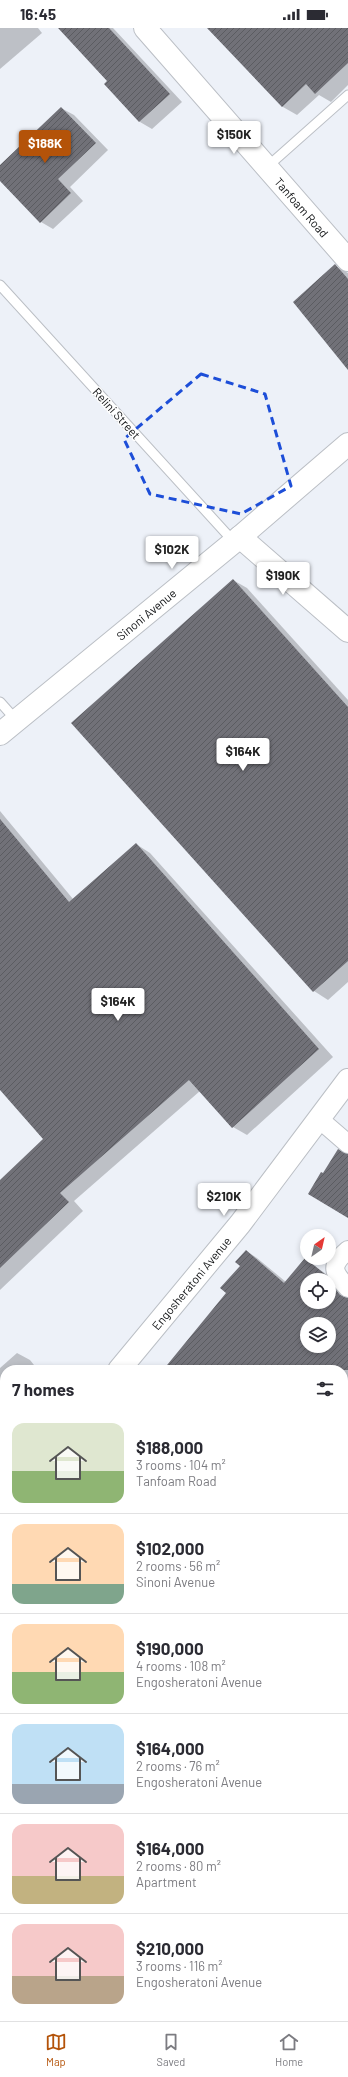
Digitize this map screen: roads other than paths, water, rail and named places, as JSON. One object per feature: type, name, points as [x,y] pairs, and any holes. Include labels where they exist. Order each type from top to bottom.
[{"type":"street","name":"Tanfoam Road","points":[[145,28],[348,260]]},
{"type":"street","name":"Sinoni Avenue","points":[[8,727],[237,540],[348,444]]},
{"type":"street","points":[[237,540],[348,631]]},
{"type":"street","name":"Engosheratoni Avenue","points":[[123,1365],[240,1224],[318,1118],[348,1080]]},
{"type":"street","points":[[318,1118],[348,1144]]},
{"type":"street","points":[[348,1250],[337,1260],[335,1265],[335,1271],[348,1288]]},
{"type":"lane","points":[[267,167],[348,95]]},
{"type":"lane","name":"Relini Street","points":[[0,285],[237,540]]},
{"type":"lane","points":[[0,702],[8,727]]}]
